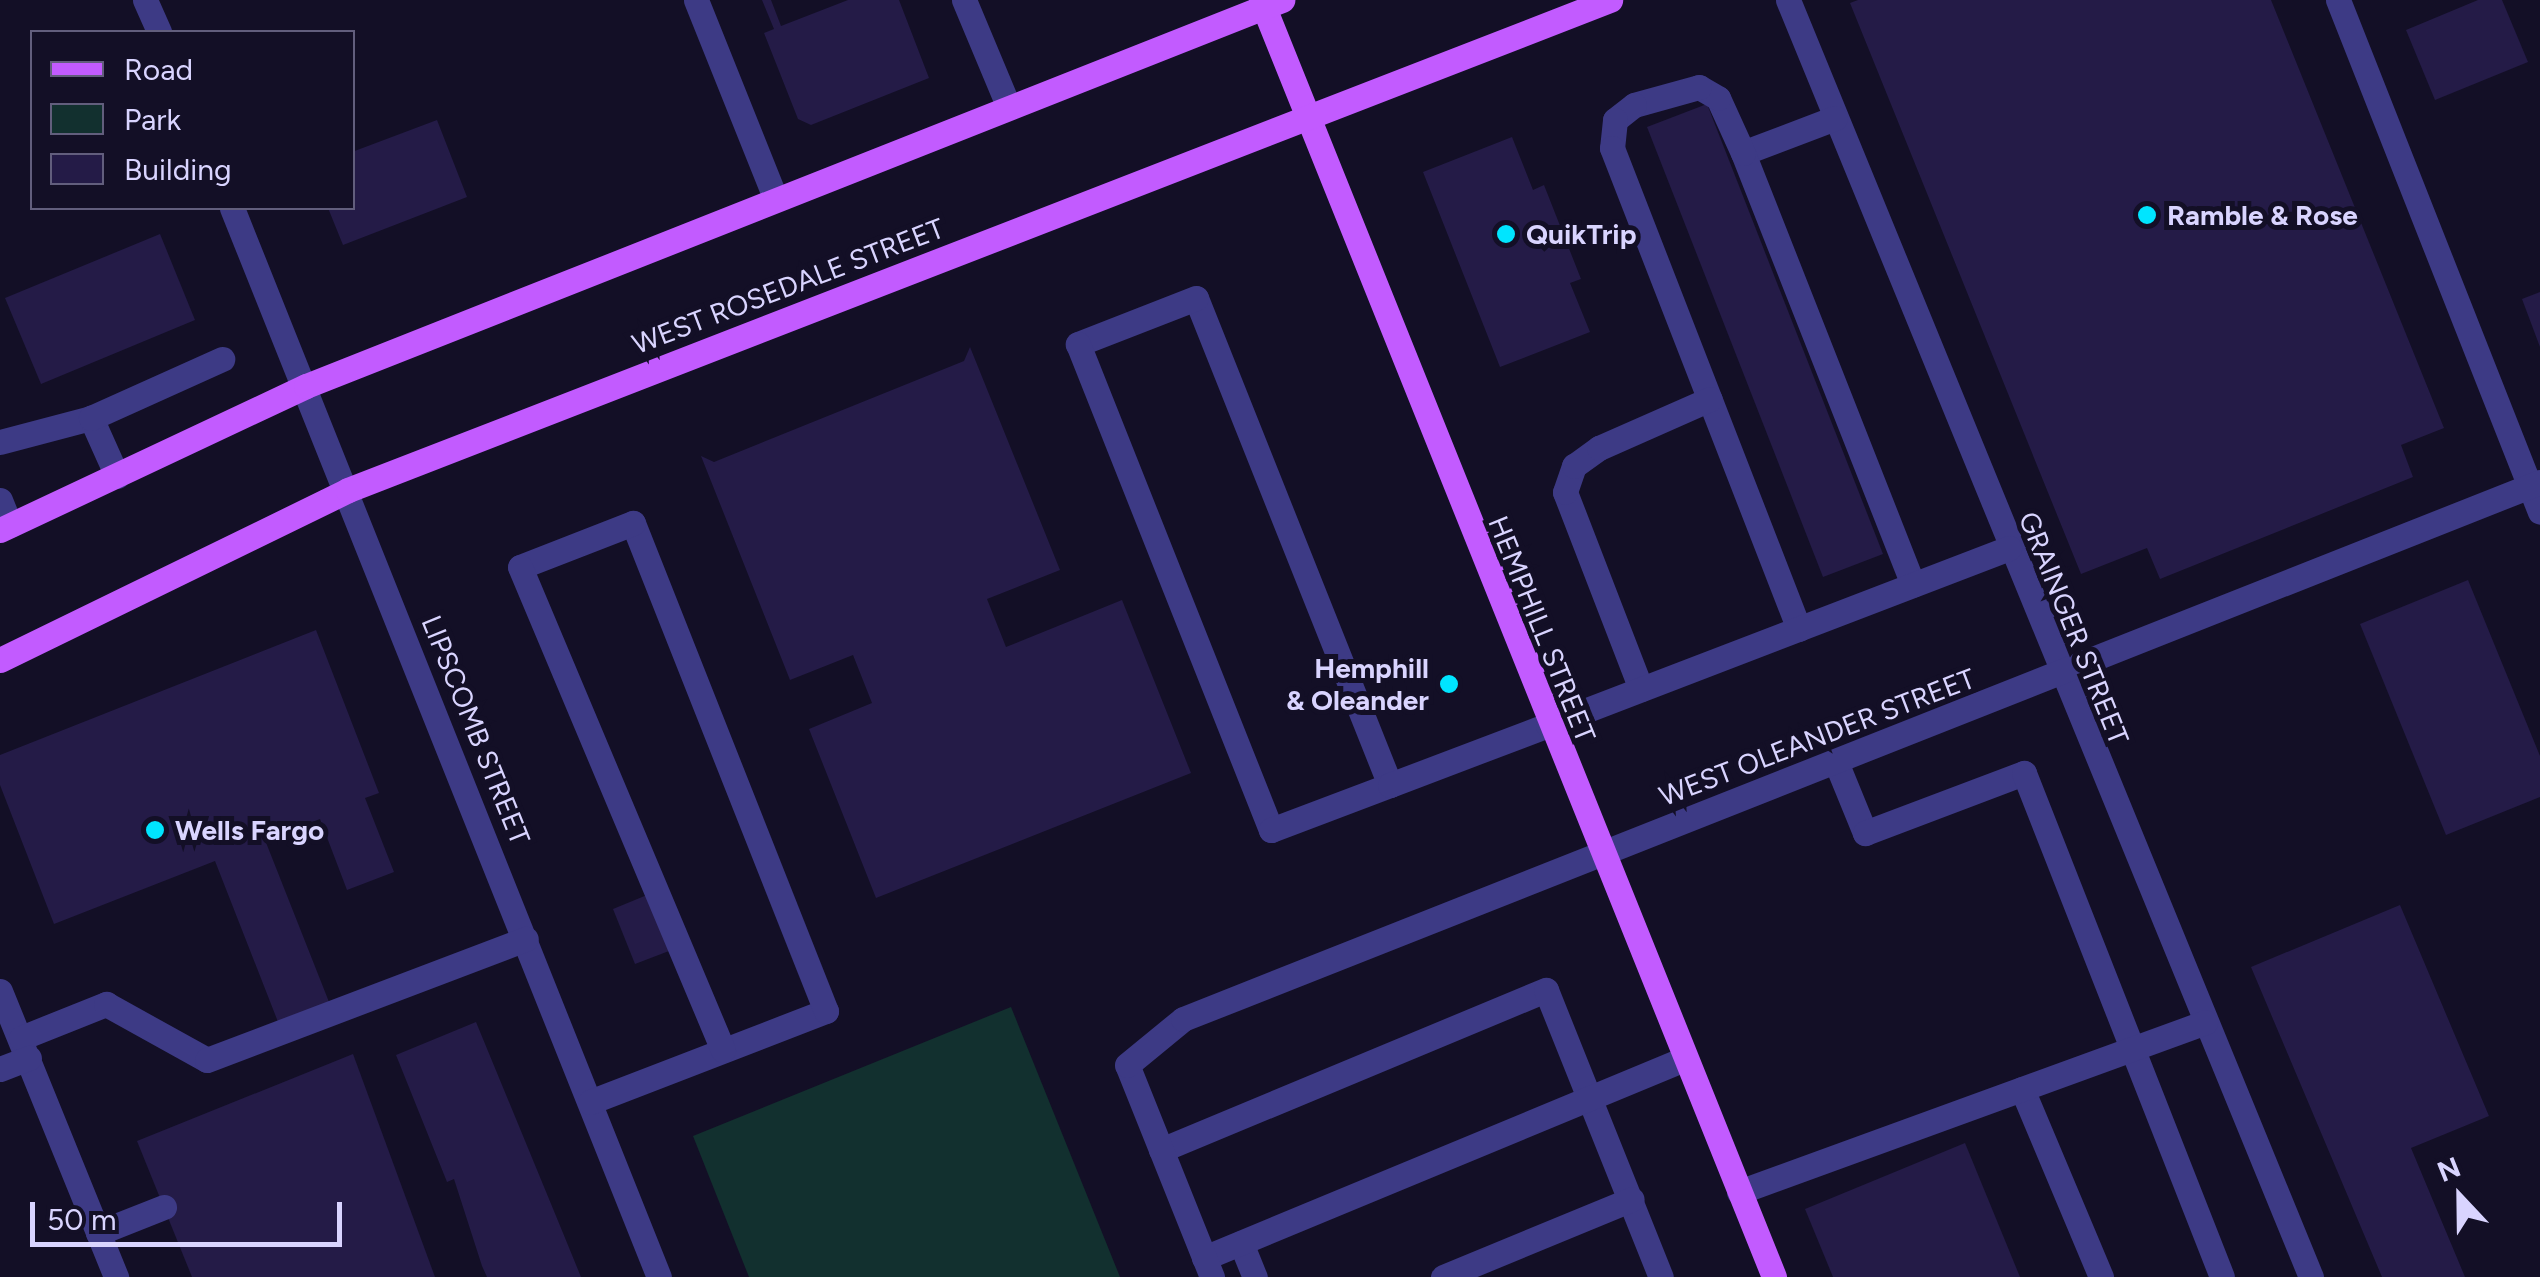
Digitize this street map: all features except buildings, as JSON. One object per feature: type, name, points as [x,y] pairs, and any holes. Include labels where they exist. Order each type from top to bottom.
[{"type":"main road","name":"WEST ROSEDALE STREET","points":[[0,660],[348,490],[1610,0]]},
{"type":"main road","points":[[5,528],[306,386],[774,195],[1269,2]]},
{"type":"main road","name":"HEMPHILL STREET","points":[[1269,2],[1308,116],[1548,725],[1772,1276]]},
{"type":"street","points":[[145,0],[158,30]]},
{"type":"street","points":[[696,0],[774,195]]},
{"type":"street","points":[[964,0],[1008,105]]},
{"type":"street","name":"GRAINGER STREET","points":[[1788,0],[2008,548],[2310,1277]]},
{"type":"street","points":[[2338,0],[2535,484],[2540,512]]},
{"type":"street","points":[[1799,628],[1612,148],[1615,120],[1634,105],[1699,87],[1718,98],[1744,152],[1913,585]]},
{"type":"street","points":[[1744,152],[1835,118]]},
{"type":"street","name":"LIPSCOMB STREET","points":[[233,210],[348,490],[659,1277]]},
{"type":"street","points":[[1390,785],[1196,298],[1078,344],[1271,830],[1390,785],[1548,725],[2008,548]]},
{"type":"street","points":[[0,442],[91,418],[222,359]]},
{"type":"street","points":[[1642,688],[1565,492],[1574,466],[1600,448],[1710,399]]},
{"type":"street","points":[[91,418],[118,476]]},
{"type":"street","name":"WEST OLEANDER STREET","points":[[1161,1150],[1127,1064],[1184,1019],[2535,484]]},
{"type":"street","points":[[0,500],[5,528]]},
{"type":"street","points":[[590,1102],[826,1010],[633,523],[520,566],[723,1050]]},
{"type":"street","points":[[1836,762],[1865,833],[2024,773],[2129,1049],[2222,1277]]},
{"type":"street","points":[[0,1069],[25,1048],[106,1004],[207,1060],[526,939]]},
{"type":"street","points":[[0,990],[116,1277]]},
{"type":"street","points":[[1661,1277],[1592,1098],[1546,990],[1161,1150],[1208,1268],[1241,1243],[1592,1098],[1684,1059]]},
{"type":"street","points":[[1739,1192],[2204,1022]]},
{"type":"street","points":[[2022,1089],[2101,1277]]},
{"type":"street","points":[[1443,1277],[1632,1199]]},
{"type":"street","points":[[98,1233],[164,1207]]},
{"type":"street","points":[[1241,1243],[1255,1277]]},
{"type":"green space","points":[[1011,1007],[1120,1277],[749,1277],[693,1136]]},
{"type":"place","name":"Ramble & Rose","points":[[2147,215]]},
{"type":"place","name":"QuikTrip","points":[[1506,234]]},
{"type":"place","name":"Hemphill & Oleander","points":[[1449,684]]},
{"type":"place","name":"Wells Fargo","points":[[155,830]]}]
